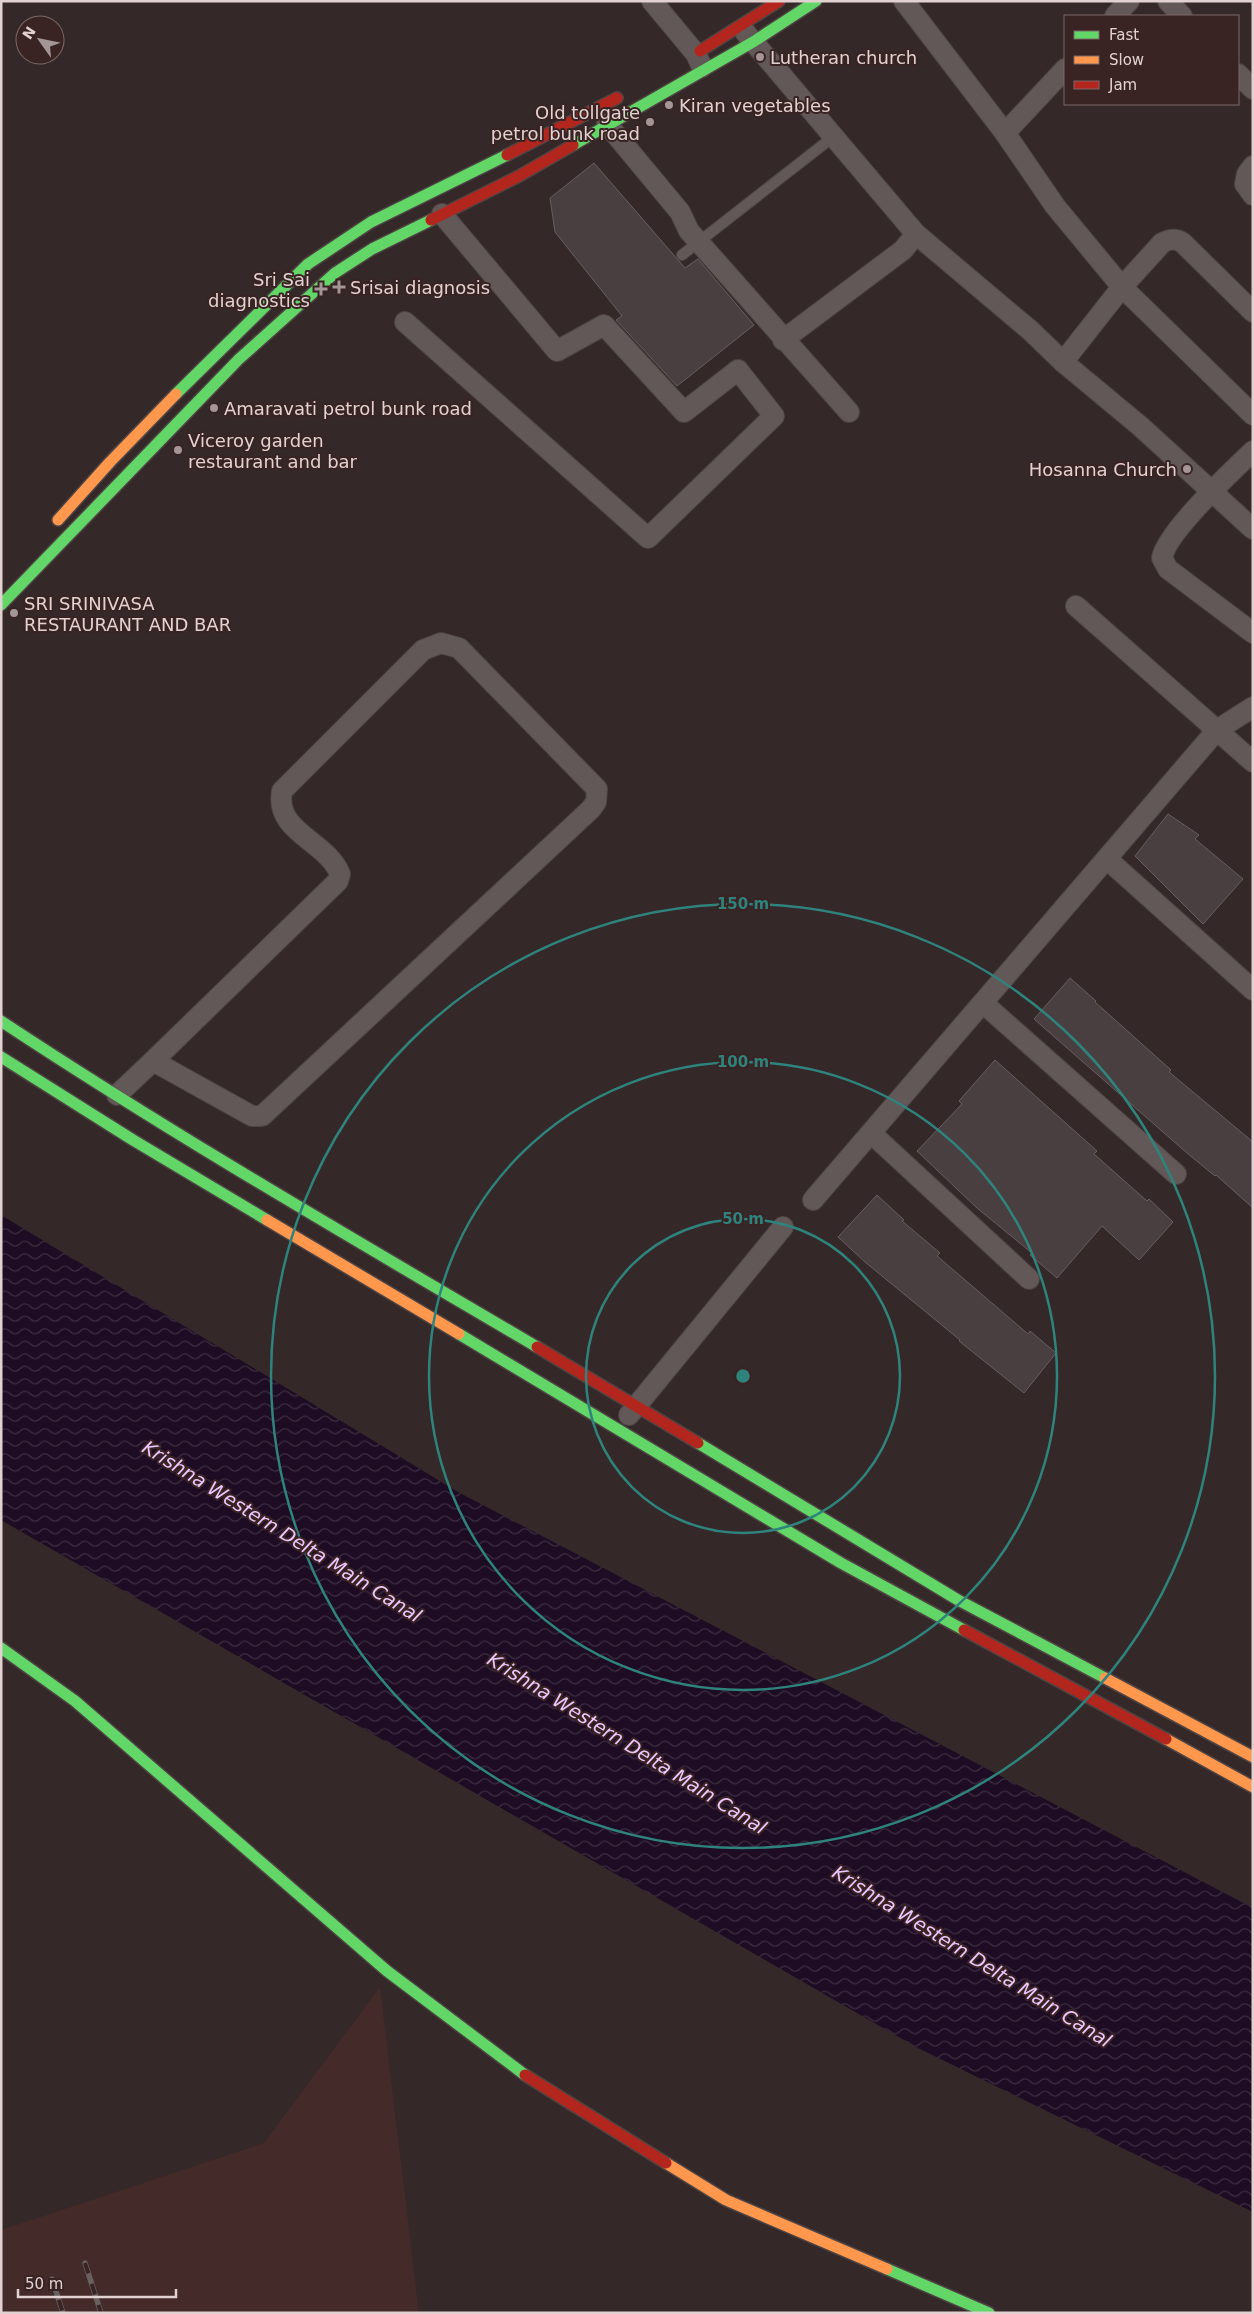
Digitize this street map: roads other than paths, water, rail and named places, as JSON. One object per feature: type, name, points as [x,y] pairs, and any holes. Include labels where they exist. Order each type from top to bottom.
[{"type":"main road","points":[[1,605],[239,359],[299,303],[335,273],[372,249],[519,176],[607,124],[740,26],[779,1]]},
{"type":"main road","points":[[695,60],[753,42],[816,1]]},
{"type":"main road","points":[[48,531],[110,462],[199,370],[259,309],[308,264],[371,222],[502,158],[629,92]]},
{"type":"main road","points":[[1,1021],[117,1095],[205,1167],[618,1428],[883,1571],[1253,1787]]},
{"type":"main road","points":[[1,1057],[48,1088],[205,1167],[637,1406],[883,1571],[958,1600],[1253,1757]]},
{"type":"main road","points":[[1,1648],[12,1654],[75,1701],[387,1971],[536,2083],[726,2200],[988,2313]]},
{"type":"street","points":[[652,1],[695,60]]},
{"type":"street","points":[[904,1],[1005,133],[1055,206],[1122,287],[1253,415]]},
{"type":"street","points":[[1116,15],[1129,1]]},
{"type":"street","points":[[1168,1],[1181,15]]},
{"type":"street","points":[[740,26],[916,234],[1030,331],[1063,362],[1140,426],[1253,529]]},
{"type":"street","points":[[1005,133],[1064,70]]},
{"type":"street","points":[[1239,75],[1253,89]]},
{"type":"street","points":[[607,124],[680,212],[689,231],[783,340],[849,412]]},
{"type":"street","points":[[1253,166],[1247,174],[1245,184],[1253,195]]},
{"type":"street","points":[[404,322],[648,538],[774,416],[738,370],[684,412],[604,325],[557,351],[442,214]]},
{"type":"street","points":[[783,340],[903,250],[916,234]]},
{"type":"street","points":[[1063,362],[1122,287],[1162,242],[1167,240],[1178,240],[1253,312]]},
{"type":"street","points":[[1253,451],[1212,492],[1165,545],[1162,558],[1168,569],[1253,633]]},
{"type":"street","points":[[1076,606],[1253,762]]},
{"type":"street","points":[[117,1095],[338,880],[340,874],[334,863],[287,821],[282,810],[282,791],[423,650],[441,643],[460,648],[597,789],[596,802],[591,809],[262,1116],[252,1116],[153,1061]]},
{"type":"street","points":[[813,1200],[1217,730],[1253,707]]},
{"type":"street","points":[[1107,859],[1253,990]]},
{"type":"street","points":[[983,1003],[1176,1174]]},
{"type":"street","points":[[871,1133],[1029,1279]]},
{"type":"street","points":[[618,1428],[783,1227]]},
{"type":"lane","points":[[682,255],[833,137]]},
{"type":"water","name":"Krishna Western Delta Main Canal","points":[[1,1215],[458,1492],[1253,1908],[1253,2212],[916,2047],[1,1520]]},
{"type":"railway","points":[[85,2263],[101,2313]]},
{"type":"railway","points":[[52,2279],[63,2313]]},
{"type":"place","name":"Lutheran church","points":[[760,57]]},
{"type":"place","name":"Kiran vegetables","points":[[669,105]]},
{"type":"place","name":"Old tollgate petrol bunk road","points":[[650,122]]},
{"type":"place","name":"Srisai diagnosis","points":[[339,287]]},
{"type":"place","name":"Sri Sai diagnostics","points":[[321,289]]},
{"type":"place","name":"Amaravati petrol bunk road","points":[[214,408]]},
{"type":"place","name":"Viceroy garden restaurant and bar","points":[[178,450]]},
{"type":"place","name":"Hosanna Church","points":[[1187,469]]},
{"type":"place","name":"SRI SRINIVASA RESTAURANT AND BAR","points":[[14,613]]}]
